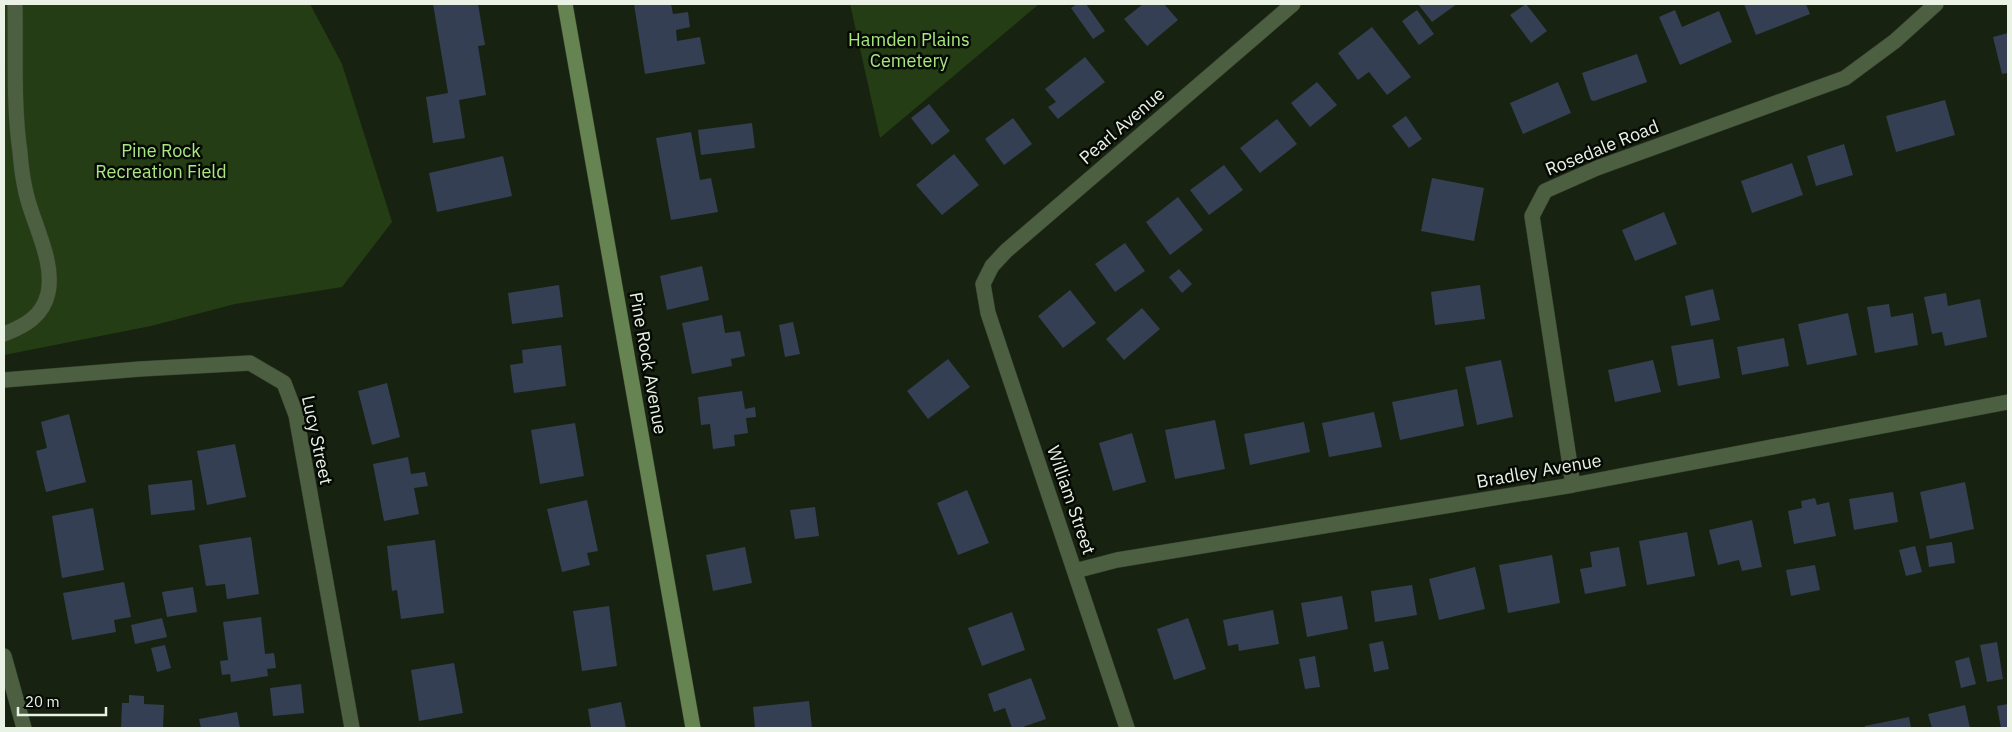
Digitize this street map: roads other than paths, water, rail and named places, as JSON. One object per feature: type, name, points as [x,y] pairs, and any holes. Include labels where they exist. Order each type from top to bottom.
[{"type":"street","points":[[4,334],[29,323],[43,309],[49,291],[49,268],[26,194],[20,151],[16,104],[14,4]]},
{"type":"street","name":"Pine Rock Avenue","points":[[565,4],[693,728]]},
{"type":"street","name":"Pearl Avenue","points":[[983,284],[992,266],[1006,251],[1293,4]]},
{"type":"street","name":"Rosedale Road","points":[[1573,485],[1532,216],[1545,191],[1596,168],[1845,78],[1895,41],[1936,4]]},
{"type":"street","name":"William Street","points":[[983,284],[988,313],[1127,728]]},
{"type":"street","name":"Lucy Street","points":[[4,380],[250,363],[284,383],[296,415],[352,728]]},
{"type":"street","name":"Bradley Avenue","points":[[1075,571],[1118,560],[1573,485],[2008,402]]},
{"type":"street","points":[[4,656],[24,728]]},
{"type":"park label","name":"Hamden Plains Cemetery","points":[[909,50]]},
{"type":"park label","name":"Pine Rock Recreation Field","points":[[161,161]]}]
